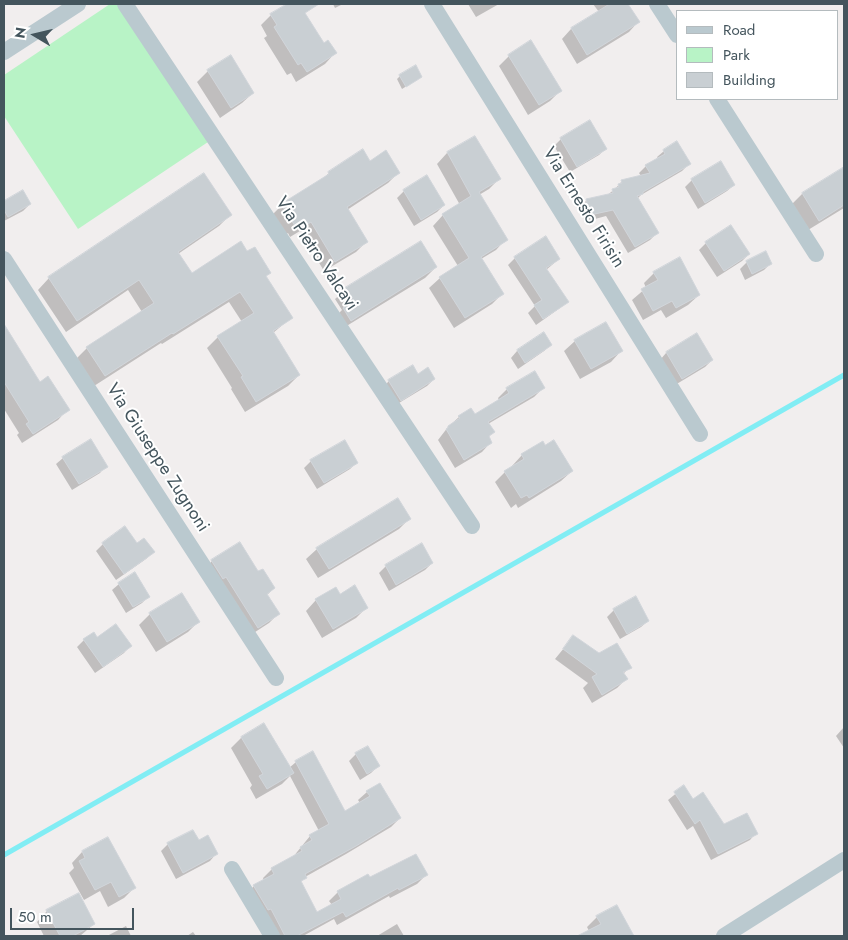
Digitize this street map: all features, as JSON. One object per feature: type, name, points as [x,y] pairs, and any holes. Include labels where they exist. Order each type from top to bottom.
[{"type":"street","points":[[4,52],[78,4]]},
{"type":"street","name":"Via Pietro Valcavi","points":[[125,4],[472,526]]},
{"type":"street","name":"Via Ernesto Firisin","points":[[432,4],[700,434]]},
{"type":"street","points":[[657,4],[676,33]]},
{"type":"street","points":[[718,100],[816,254]]},
{"type":"street","name":"Via Giuseppe Zugnoni","points":[[4,259],[276,678]]},
{"type":"street","points":[[724,936],[844,860]]},
{"type":"street","points":[[232,869],[272,936]]},
{"type":"green space","points":[[110,4],[117,4],[208,142],[78,229],[4,116],[4,75]]},
{"type":"building","points":[[287,4],[319,4],[305,13],[324,43],[328,40],[337,53],[307,72],[301,63],[298,65],[274,27],[277,25],[270,14]]},
{"type":"building","points":[[610,4],[628,4],[640,22],[587,55],[571,28]]},
{"type":"building","points":[[531,40],[562,91],[539,105],[508,55]]},
{"type":"building","points":[[231,55],[254,93],[231,108],[207,70]]},
{"type":"building","points":[[416,65],[422,77],[406,87],[399,75]]},
{"type":"building","points":[[590,120],[607,149],[577,167],[560,138]]},
{"type":"building","points":[[475,136],[501,179],[479,192],[508,240],[481,257],[504,294],[465,318],[439,277],[469,258],[442,214],[471,196],[447,152]]},
{"type":"building","points":[[677,141],[691,164],[637,196],[659,233],[635,247],[613,210],[590,215],[586,199],[613,193],[612,189],[619,187],[618,184],[622,183],[621,180],[650,173],[645,165],[665,154],[663,150]]},
{"type":"building","points":[[363,149],[370,161],[386,150],[400,173],[347,207],[368,242],[335,262],[311,222],[301,228],[299,224],[295,226],[281,204],[329,174],[328,172]]},
{"type":"building","points":[[721,161],[735,185],[705,203],[691,179]]},
{"type":"building","points":[[844,167],[844,205],[819,221],[802,193]]},
{"type":"building","points":[[204,173],[232,215],[178,252],[192,273],[241,241],[247,251],[255,247],[271,273],[266,276],[293,318],[273,331],[300,375],[256,402],[241,377],[243,376],[217,336],[254,313],[240,292],[105,376],[86,347],[154,303],[139,280],[77,321],[48,277]]},
{"type":"building","points":[[427,175],[445,205],[421,220],[403,190]]},
{"type":"building","points":[[23,190],[31,204],[8,217],[4,210],[4,201]]},
{"type":"building","points":[[731,225],[750,254],[724,271],[705,242]]},
{"type":"building","points":[[546,236],[560,259],[546,268],[569,302],[543,319],[534,305],[542,300],[514,257]]},
{"type":"building","points":[[421,241],[437,267],[351,321],[343,308],[353,301],[345,288]]},
{"type":"building","points":[[766,251],[772,264],[752,274],[746,261]]},
{"type":"building","points":[[680,257],[700,295],[676,308],[672,301],[653,311],[641,289],[658,280],[653,272]]},
{"type":"building","points":[[606,322],[623,351],[591,369],[574,340]]},
{"type":"building","points":[[4,324],[40,382],[48,376],[70,410],[33,434],[26,424],[29,422],[4,382]]},
{"type":"building","points":[[544,332],[552,345],[525,363],[517,350]]},
{"type":"building","points":[[697,333],[713,360],[682,379],[666,352]]},
{"type":"building","points":[[413,365],[418,374],[428,367],[435,379],[401,401],[388,380]]},
{"type":"building","points":[[535,371],[545,388],[488,422],[495,432],[489,436],[492,443],[464,460],[446,429],[448,426],[460,418],[458,416],[471,408],[475,414],[498,400],[509,393],[506,388]]},
{"type":"building","points":[[91,439],[108,467],[79,484],[62,457]]},
{"type":"building","points":[[345,440],[358,463],[324,483],[310,460]]},
{"type":"building","points":[[554,440],[573,471],[529,498],[527,495],[521,498],[504,471],[524,459],[521,454],[543,441],[545,445]]},
{"type":"building","points":[[398,498],[411,519],[329,569],[316,548]]},
{"type":"building","points":[[125,526],[137,543],[144,538],[155,552],[124,574],[102,543]]},
{"type":"building","points":[[240,542],[258,571],[263,569],[275,588],[267,594],[280,614],[258,628],[226,577],[223,579],[211,560]]},
{"type":"building","points":[[422,543],[433,563],[396,585],[385,565]]},
{"type":"building","points":[[135,572],[150,597],[133,607],[118,583]]},
{"type":"building","points":[[355,585],[368,608],[333,629],[315,599],[336,587],[340,594]]},
{"type":"building","points":[[182,593],[200,622],[167,642],[149,613]]},
{"type":"building","points":[[636,596],[649,621],[627,634],[613,609]]},
{"type":"building","points":[[116,624],[132,646],[103,667],[83,639],[94,632],[97,637]]},
{"type":"building","points":[[573,635],[599,653],[617,643],[632,668],[623,672],[628,679],[602,695],[592,677],[597,674],[563,649]]},
{"type":"building","points":[[264,723],[294,773],[267,789],[259,776],[263,774],[241,737]]},
{"type":"building","points":[[368,746],[380,766],[367,774],[355,753]]},
{"type":"building","points":[[313,751],[345,811],[370,796],[366,791],[380,783],[401,818],[356,846],[305,874],[307,878],[301,881],[317,912],[341,899],[337,891],[368,874],[370,877],[416,854],[428,875],[399,890],[398,888],[346,917],[343,912],[297,936],[285,936],[271,909],[268,910],[253,885],[274,874],[271,868],[302,851],[300,847],[312,840],[309,835],[329,824],[295,761]]},
{"type":"building","points":[[684,785],[693,799],[703,792],[724,824],[747,813],[758,834],[718,854],[700,820],[695,824],[674,792]]},
{"type":"building","points":[[193,830],[199,840],[208,835],[218,854],[183,873],[167,843]]},
{"type":"building","points":[[108,837],[136,888],[119,897],[111,882],[95,890],[79,861],[85,858],[82,851]]},
{"type":"building","points":[[79,893],[95,924],[73,936],[60,936],[46,910]]},
{"type":"building","points":[[617,905],[634,936],[577,936],[601,924],[596,916]]},
{"type":"waterway","points":[[4,855],[844,375]]}]
